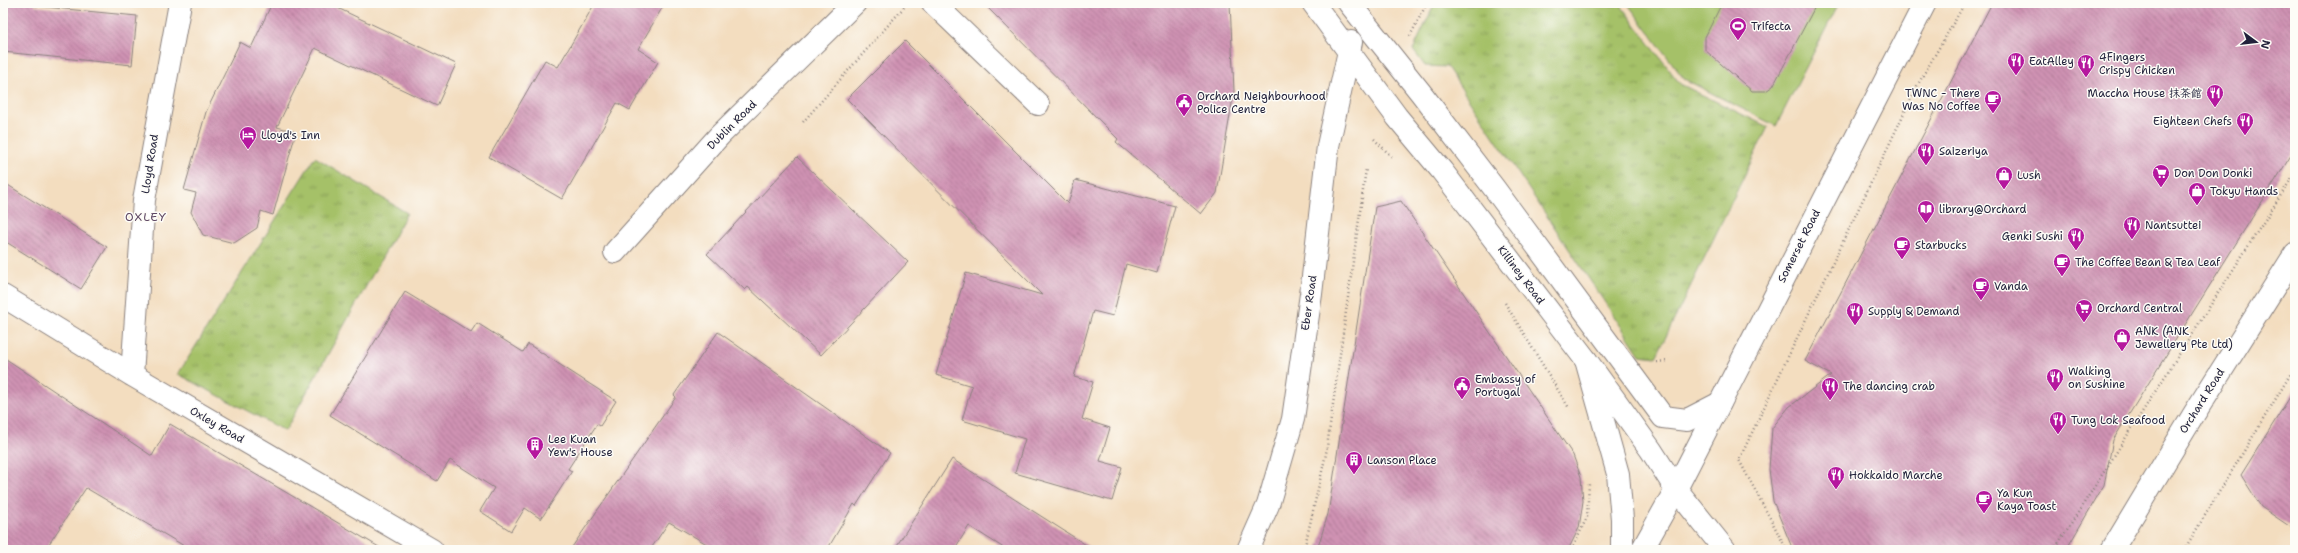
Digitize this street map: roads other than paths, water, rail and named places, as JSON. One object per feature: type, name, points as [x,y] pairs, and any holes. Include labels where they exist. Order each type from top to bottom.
[{"type":"street","name":"Lloyd Road","points":[[132,375],[144,200],[180,3]]},
{"type":"street","name":"Dublin Road","points":[[615,252],[720,135],[855,3]]},
{"type":"street","points":[[933,3],[1038,104]]},
{"type":"street","name":"Killiney Road","points":[[1313,3],[1397,117],[1442,171],[1586,360],[1651,450],[1676,489],[1725,550]]},
{"type":"street","name":"Somerset Road","points":[[1642,550],[1676,489],[1925,3]]},
{"type":"street","points":[[1358,8],[1494,188],[1663,417],[1687,420],[1720,403]]},
{"type":"street","name":"Eber Road","points":[[1248,550],[1268,505],[1293,419],[1311,294],[1328,146],[1358,8]]},
{"type":"street","name":"Orchard Road","points":[[2112,550],[2194,414],[2295,254]]},
{"type":"street","name":"Oxley Road","points":[[3,296],[132,375],[432,550]]},
{"type":"street","points":[[1586,360],[1618,474],[1622,519],[1622,550]]},
{"type":"place","name":"Trifecta","points":[[1738,41]]},
{"type":"place","name":"EatAlley","points":[[2016,76]]},
{"type":"place","name":"4Fingers Crispy Chicken","points":[[2086,78]]},
{"type":"place","name":"Maccha House 抹茶館","points":[[2215,108]]},
{"type":"place","name":"TWNC - There Was No Coffee","points":[[1993,114]]},
{"type":"place","name":"Orchard Neighbourhood Police Centre","points":[[1184,117]]},
{"type":"place","name":"Eighteen Chefs","points":[[2245,136]]},
{"type":"place","name":"Lloyd's Inn","points":[[248,150]]},
{"type":"place","name":"Saizeriya","points":[[1926,166]]},
{"type":"place","name":"Don Don Donki","points":[[2161,188]]},
{"type":"place","name":"Lush","points":[[2004,190]]},
{"type":"place","name":"Tokyu Hands","points":[[2197,206]]},
{"type":"place","name":"library@Orchard","points":[[1926,224]]},
{"type":"place","name":"Nantsuttei","points":[[2132,240]]},
{"type":"place","name":"Genki Sushi","points":[[2076,251]]},
{"type":"place","name":"Starbucks","points":[[1902,260]]},
{"type":"place","name":"The Coffee Bean & Tea Leaf","points":[[2062,277]]},
{"type":"place","name":"Vanda","points":[[1981,301]]},
{"type":"place","name":"Orchard Central","points":[[2084,323]]},
{"type":"place","name":"Supply & Demand","points":[[1855,326]]},
{"type":"place","name":"ANK (ANK Jewellery Pte Ltd)","points":[[2122,352]]},
{"type":"place","name":"Walking on Sushine","points":[[2055,392]]},
{"type":"place","name":"Embassy of Portugal","points":[[1462,400]]},
{"type":"place","name":"The dancing crab","points":[[1830,401]]},
{"type":"place","name":"Tung Lok Seafood","points":[[2058,435]]},
{"type":"place","name":"Lee Kuan Yew's House","points":[[535,460]]},
{"type":"place","name":"Lanson Place","points":[[1354,475]]},
{"type":"place","name":"Hokkaido Marche","points":[[1836,490]]},
{"type":"place","name":"Ya Kun Kaya Toast","points":[[1984,514]]},
{"type":"district","name":"OXLEY","points":[[146,217]]}]
